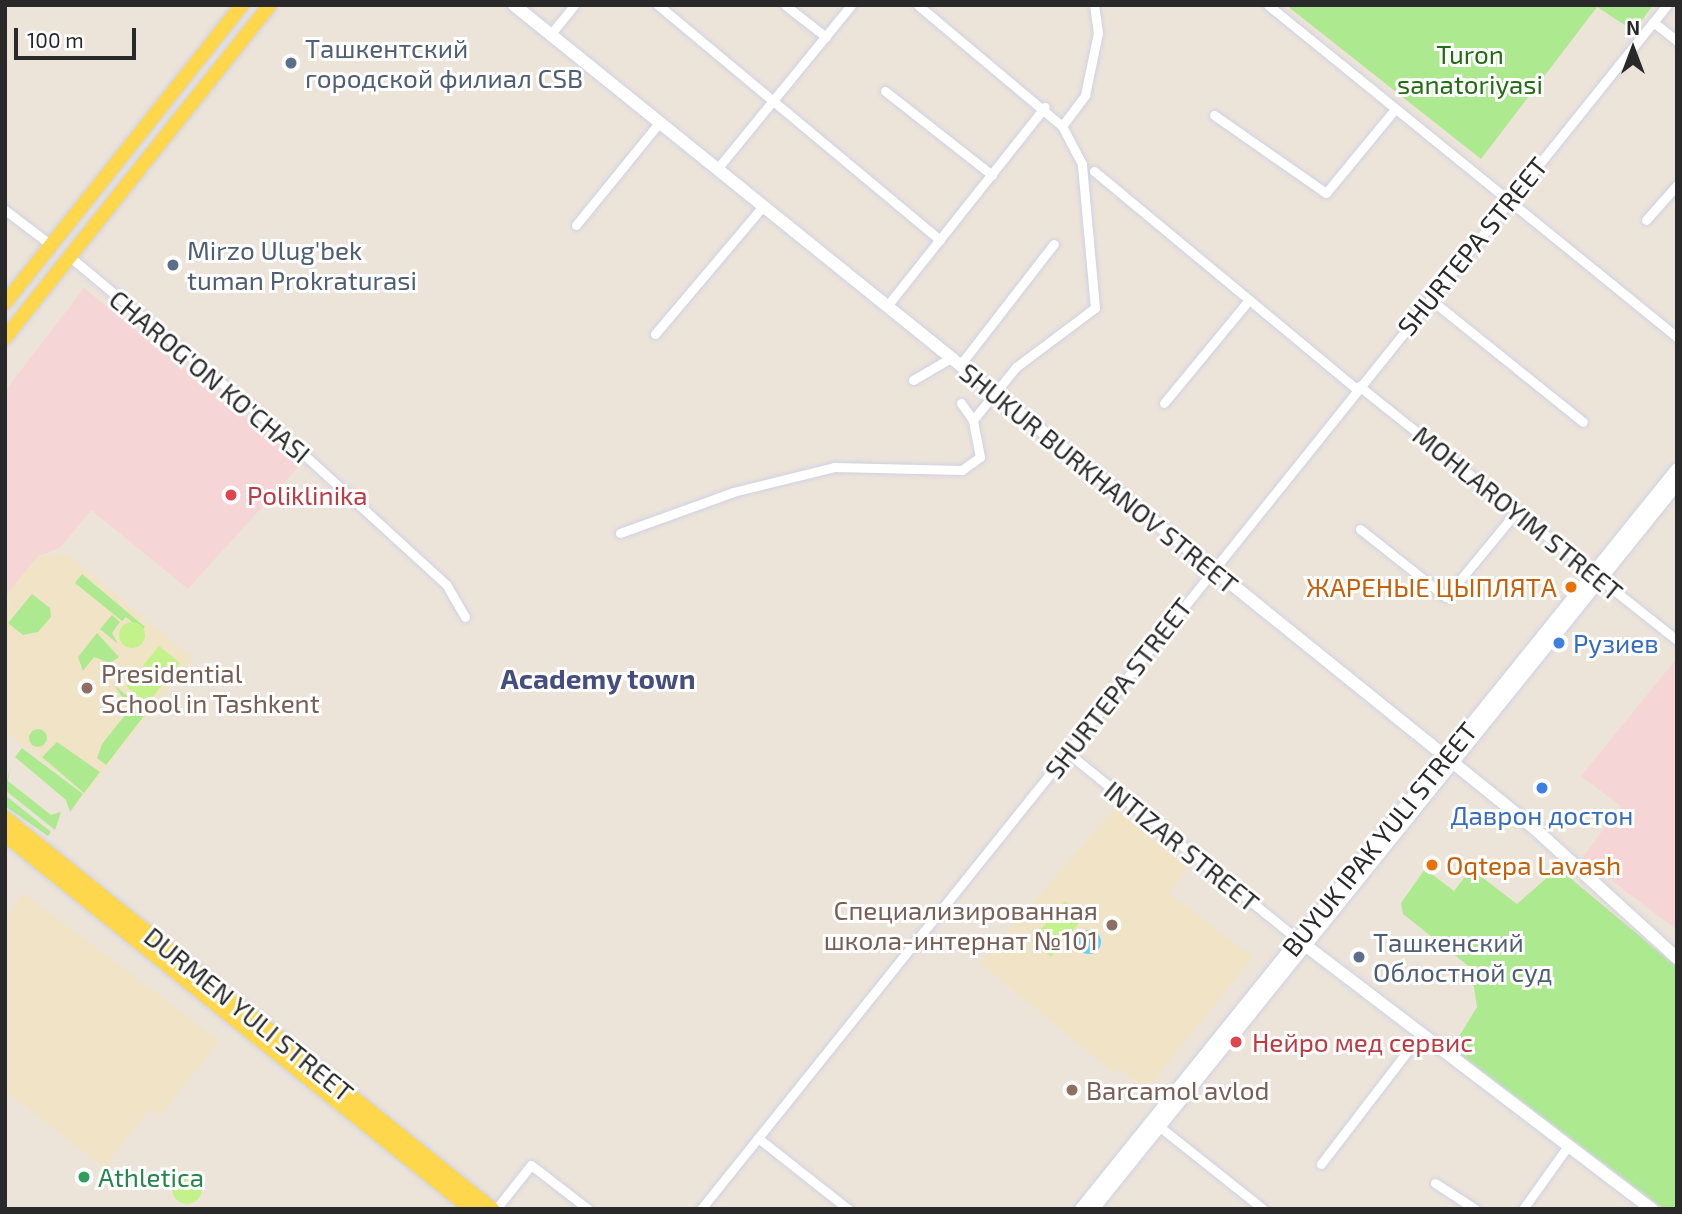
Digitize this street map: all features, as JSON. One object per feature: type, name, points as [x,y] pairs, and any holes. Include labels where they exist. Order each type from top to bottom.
[{"type":"main road","points":[[5,303],[242,5]]},
{"type":"main road","points":[[5,338],[270,5]]},
{"type":"main road","points":[[128,149],[145,163]]},
{"type":"main road","name":"DURMEN YULI STREET","points":[[5,818],[494,1209]]},
{"type":"main road","name":"DURMEN YULI STREET","points":[[5,835],[471,1209]]},
{"type":"street","name":"SHUKUR BURKHANOV STREET","points":[[514,5],[1448,760],[1677,958]]},
{"type":"street","points":[[550,34],[574,5]]},
{"type":"street","points":[[658,5],[940,240]]},
{"type":"street","points":[[785,5],[826,37]]},
{"type":"street","points":[[717,169],[851,5]]},
{"type":"street","points":[[918,5],[1045,107],[1062,127],[1082,164],[1095,308],[1026,359],[973,420]]},
{"type":"street","points":[[1062,127],[1085,95],[1098,33],[1094,5]]},
{"type":"street","points":[[1268,5],[1677,337]]},
{"type":"street","name":"SHURTEPA STREET","points":[[701,1209],[1667,5]]},
{"type":"street","points":[[1653,22],[1677,41]]},
{"type":"street","points":[[886,91],[992,175]]},
{"type":"street","points":[[887,306],[1045,107]]},
{"type":"street","points":[[1214,115],[1326,193],[1395,108]]},
{"type":"street","points":[[576,225],[659,122]]},
{"type":"street","name":"MOHLAROYIM STREET","points":[[1094,171],[1358,388],[1677,640]]},
{"type":"street","points":[[1646,220],[1677,185]]},
{"type":"street","points":[[655,334],[763,206]]},
{"type":"street","points":[[5,210],[51,245]]},
{"type":"street","points":[[913,380],[955,361],[1054,244]]},
{"type":"street","name":"CHAROG'ON KO'CHASI","points":[[70,257],[265,419],[446,584],[465,617]]},
{"type":"street","points":[[1430,299],[1583,422]]},
{"type":"street","points":[[1164,404],[1249,300]]},
{"type":"street","points":[[620,533],[733,492],[834,467],[962,471],[980,457],[973,420],[961,403]]},
{"type":"street","name":"BUYUK IPAK YULI STREET","points":[[1597,576],[1677,469]]},
{"type":"street","name":"BUYUK IPAK YULI STREET","points":[[1093,1209],[1156,1124],[1448,760],[1597,576],[1677,484]]},
{"type":"street","points":[[1360,529],[1446,597],[1516,512]]},
{"type":"street","name":"INTIZАR STREET","points":[[1067,752],[1301,943],[1652,1209]]},
{"type":"street","points":[[1321,1164],[1420,1035]]},
{"type":"street","points":[[1156,1124],[1264,1209]]},
{"type":"street","name":"BUYUK IPAK YULI STREET","points":[[1081,1209],[1156,1124]]},
{"type":"street","points":[[758,1138],[848,1209]]},
{"type":"street","points":[[1523,1209],[1568,1146]]},
{"type":"street","points":[[494,1209],[531,1165],[589,1209]]},
{"type":"street","points":[[1435,1183],[1475,1209]]},
{"type":"shaded area","points":[[84,288],[302,463],[188,589],[91,510],[60,548],[38,556],[5,596],[5,391]]},
{"type":"shaded area","name":"Presidential School in Tashkent","points":[[67,554],[193,658],[85,795],[5,731],[5,611],[12,602],[5,595],[38,556]]},
{"type":"shaded area","points":[[1677,658],[1677,930],[1582,858],[1621,806],[1581,776]]},
{"type":"shaded area","name":"Специализированная школа-интернат №101","points":[[1115,808],[1187,868],[1169,893],[1253,957],[1147,1089],[1118,1068],[1114,1073],[980,963]]},
{"type":"shaded area","points":[[24,893],[220,1041],[160,1116],[149,1109],[104,1168],[5,1091],[5,917]]},
{"type":"green space","name":"Turon sanatoriyasi","points":[[1286,5],[1653,5],[1634,31],[1597,7],[1481,159]]},
{"type":"green space","points":[[82,574],[145,627],[142,630],[126,617],[122,621],[75,583]]},
{"type":"green space","points":[[32,594],[50,608],[51,617],[38,632],[23,635],[8,623]]},
{"type":"green space","points":[[112,615],[120,622],[112,633],[118,644],[100,629]]},
{"type":"green space","points":[[132,622],[141,626],[145,635],[141,644],[132,648],[123,644],[119,635],[123,626]]},
{"type":"green space","points":[[97,633],[119,657],[110,663],[94,657],[83,671],[78,657]]},
{"type":"green space","points":[[159,646],[180,663],[147,703],[126,686]]},
{"type":"green space","points":[[115,686],[147,712],[106,765],[97,758],[102,744],[130,709]]},
{"type":"green space","points":[[38,729],[44,732],[47,738],[44,744],[38,747],[32,744],[29,738],[32,732]]},
{"type":"green space","points":[[57,742],[100,772],[84,793],[42,757]]},
{"type":"green space","points":[[22,748],[83,794],[70,812],[66,800],[15,757]]},
{"type":"green space","points":[[11,764],[8,781],[51,815],[61,812],[55,830],[5,790]]},
{"type":"green space","points":[[5,795],[51,832],[48,836],[5,806]]},
{"type":"green space","points":[[1558,868],[1677,967],[1677,1209],[1664,1209],[1452,1048],[1477,1007],[1471,968],[1403,914],[1401,903],[1425,869],[1454,891],[1471,869],[1517,904]]},
{"type":"green space","points":[[1065,901],[1084,917],[1051,957],[1032,941]]},
{"type":"green space","points":[[187,1174],[193,1175],[201,1183],[201,1195],[193,1203],[187,1204],[181,1203],[173,1195],[172,1189],[173,1183],[181,1175]]},
{"type":"water","points":[[1089,930],[1098,933],[1101,942],[1098,951],[1089,954],[1080,951],[1077,942],[1080,933]]},
{"type":"place","name":"Ташкентский городской филиал CSB","points":[[291,63]]},
{"type":"place","name":"Mirzo Ulug'bek tuman Prokraturasi","points":[[173,265]]},
{"type":"place","name":"Poliklinika","points":[[231,495]]},
{"type":"place","name":"ЖАРЕНЫЕ ЦЫПЛЯТА","points":[[1571,587]]},
{"type":"place","name":"Рузиев","points":[[1559,643]]},
{"type":"place","name":"Presidential School in Tashkent","points":[[87,688]]},
{"type":"place","name":"Даврон достон","points":[[1542,788]]},
{"type":"place","name":"Oqtepa Lavash","points":[[1432,865]]},
{"type":"place","name":"Специализированная школа-интернат №101","points":[[1112,925]]},
{"type":"place","name":"Ташкенский Облостной суд","points":[[1359,957]]},
{"type":"place","name":"Нейро мед сервис","points":[[1236,1042]]},
{"type":"place","name":"Barcamol avlod","points":[[1072,1090]]},
{"type":"place","name":"Athletica","points":[[84,1177]]},
{"type":"district","name":"Academy town","points":[[598,678]]}]
